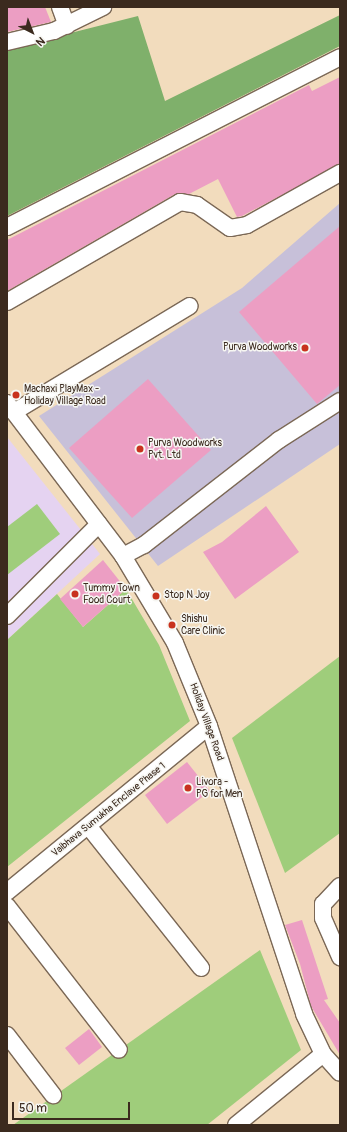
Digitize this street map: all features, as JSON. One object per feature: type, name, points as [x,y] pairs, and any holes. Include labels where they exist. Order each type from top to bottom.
[{"type":"street","points":[[60,7],[67,26]]},
{"type":"street","points":[[7,42],[67,26],[77,17],[103,7]]},
{"type":"street","points":[[7,227],[340,57]]},
{"type":"street","points":[[7,302],[180,202],[197,205],[230,228],[247,225],[340,173]]},
{"type":"street","points":[[11,408],[190,306]]},
{"type":"street","points":[[123,556],[144,545],[279,440],[340,401]]},
{"type":"street","name":"Holiday Village Road","points":[[11,408],[123,556],[175,643],[210,726],[291,976],[323,1054],[340,1073]]},
{"type":"street","points":[[7,616],[99,524]]},
{"type":"street","name":"Vaibhava Sumukha Enclave Phase 1","points":[[7,892],[210,726]]},
{"type":"street","points":[[88,827],[202,968]]},
{"type":"street","points":[[340,886],[323,904],[323,918],[340,957]]},
{"type":"street","points":[[7,906],[119,1050]]},
{"type":"street","points":[[7,1035],[53,1095]]},
{"type":"street","points":[[236,1125],[323,1054]]},
{"type":"shaded area","points":[[340,203],[340,444],[158,566],[39,416],[242,288]]},
{"type":"shaded area","points":[[7,437],[100,554],[7,640]]},
{"type":"green space","points":[[340,15],[340,46],[7,216],[7,49],[138,16],[165,101]]},
{"type":"green space","points":[[37,504],[60,534],[7,575],[7,527]]},
{"type":"green space","points":[[126,589],[159,645],[190,721],[7,867],[7,640],[57,594],[83,627]]},
{"type":"green space","points":[[340,656],[340,833],[285,873],[232,738]]},
{"type":"green space","points":[[260,950],[301,1050],[207,1125],[13,1125]]},
{"type":"building","points":[[7,7],[45,7],[51,22],[7,32]]},
{"type":"building","points":[[340,77],[340,164],[242,216],[237,217],[218,179],[189,194],[175,194],[7,291],[7,240],[309,85],[312,91]]},
{"type":"building","name":"Purva Woodworks","points":[[340,226],[340,385],[317,404],[239,312]]},
{"type":"building","name":"Purva Woodworks Pvt. Ltd","points":[[148,379],[211,450],[132,518],[69,448]]},
{"type":"building","points":[[266,506],[299,552],[235,599],[203,552],[222,542]]},
{"type":"building","name":"Tummy Town Food Court","points":[[103,560],[126,589],[83,627],[60,599]]},
{"type":"building","points":[[187,762],[210,791],[167,824],[145,795]]},
{"type":"building","points":[[302,920],[328,999],[324,1000],[340,1023],[340,1055],[311,1006],[300,964],[285,925]]},
{"type":"building","points":[[89,1029],[102,1047],[79,1065],[65,1048]]},
{"type":"place","name":"Purva Woodworks","points":[[305,348]]},
{"type":"place","name":"Machaxi PlayMax - Holiday Village Road","points":[[16,395]]},
{"type":"place","name":"Purva Woodworks Pvt. Ltd","points":[[140,449]]},
{"type":"place","name":"Tummy Town Food Court","points":[[75,594]]},
{"type":"place","name":"Stop N Joy","points":[[156,596]]},
{"type":"place","name":"Shishu Care Clinic","points":[[172,625]]},
{"type":"place","name":"Livora - PG for Men","points":[[188,788]]}]
